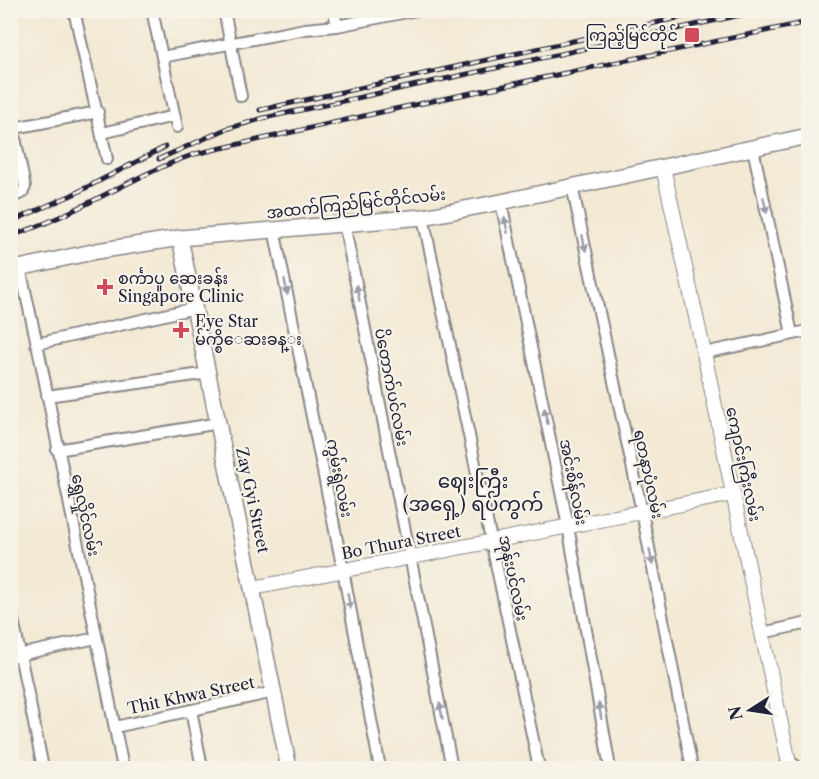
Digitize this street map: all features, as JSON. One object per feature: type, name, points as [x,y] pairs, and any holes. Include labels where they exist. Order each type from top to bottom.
[{"type":"main road","name":"အထက်ကြည်မြင်တိုင်လမ်း","points":[[15,269],[180,238],[423,217],[808,136]]},
{"type":"main road","name":"Zay Gyi Street","points":[[180,238],[289,768]]},
{"type":"street","points":[[74,10],[107,159]]},
{"type":"street","points":[[102,133],[175,121],[152,10]]},
{"type":"street","points":[[224,10],[241,96]]},
{"type":"street","points":[[334,10],[337,26]]},
{"type":"street","points":[[162,57],[417,10]]},
{"type":"street","points":[[14,128],[98,112]]},
{"type":"street","points":[[10,113],[25,187],[22,193],[10,197]]},
{"type":"street","points":[[753,148],[792,334]]},
{"type":"street","name":"ကျောင်းကြီးလမ်း","points":[[663,167],[790,768]]},
{"type":"street","name":"ရတနာပုံလမ်း","points":[[572,186],[642,512],[692,768]]},
{"type":"street","name":"အင်းစိန်လမ်း","points":[[501,202],[568,526],[610,768]]},
{"type":"street","name":"အုန်းပင်လမ်း","points":[[423,217],[539,768]]},
{"type":"street","name":"ပိတောက်ပင်လမ်း","points":[[344,223],[452,768]]},
{"type":"street","name":"ကွမ်းရွဲလမ်း","points":[[274,229],[343,570],[380,768]]},
{"type":"street","name":"ရွှေလှိုင်လမ်း","points":[[15,269],[36,344],[123,768]]},
{"type":"street","points":[[36,344],[195,308]]},
{"type":"street","points":[[704,353],[808,331]]},
{"type":"street","points":[[47,396],[209,373]]},
{"type":"street","points":[[57,450],[219,423]]},
{"type":"street","name":"Bo Thura Street","points":[[253,588],[733,494]]},
{"type":"street","points":[[10,605],[16,656],[43,768]]},
{"type":"street","points":[[762,633],[808,623]]},
{"type":"street","points":[[16,656],[96,638]]},
{"type":"street","name":"Thit Khwa Street","points":[[115,727],[274,692]]},
{"type":"street","points":[[191,710],[202,768]]},
{"type":"railway","points":[[260,110],[714,10]]},
{"type":"railway","points":[[159,159],[226,129],[264,118],[764,10]]},
{"type":"railway","points":[[10,236],[57,218],[148,173],[195,154],[395,109],[808,22]]},
{"type":"railway","points":[[10,222],[72,195],[165,147]]},
{"type":"place","name":"ကြည့်မြင်တိုင်","points":[[692,35]]},
{"type":"place","name":"စင်္ကာပူ ဆေးခန်း Singapore Clinic","points":[[105,287]]},
{"type":"place","name":"Eye Star မ်က္စိေဆးခန္း","points":[[181,330]]},
{"type":"district","name":"ဈေးကြီး (အရှေ့) ရပ်ကွက်","points":[[473,492]]}]
